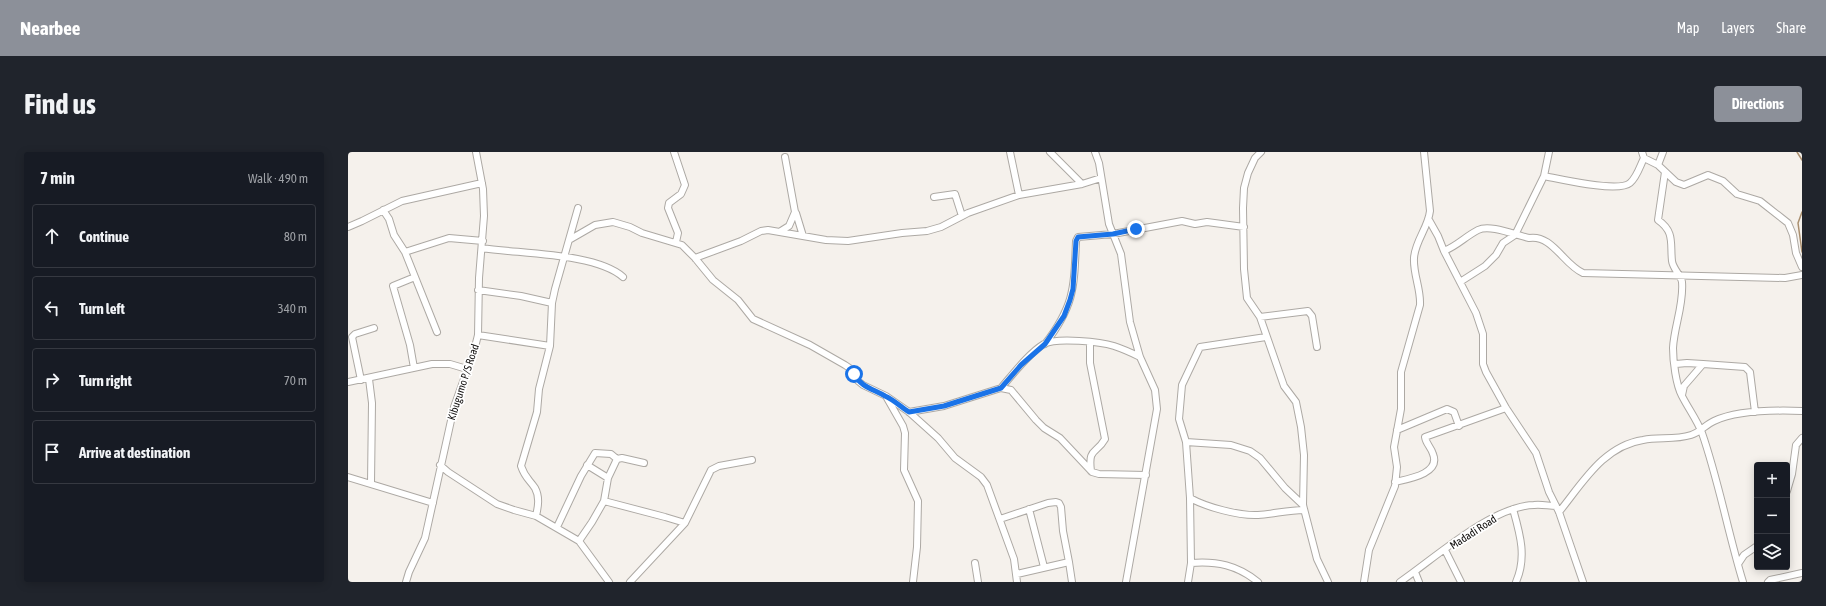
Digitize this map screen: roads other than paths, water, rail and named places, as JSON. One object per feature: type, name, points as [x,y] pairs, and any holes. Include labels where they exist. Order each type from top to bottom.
[{"type":"street","name":"Kibugumo P/S Road","points":[[406,582],[409,572],[425,538],[454,407],[474,351],[478,335],[478,290],[484,216],[482,183],[476,152]]},
{"type":"street","points":[[674,152],[685,185],[681,194],[669,203],[668,208],[678,234],[676,242]]},
{"type":"street","points":[[1010,152],[1019,195]]},
{"type":"street","points":[[1050,152],[1082,184]]},
{"type":"street","points":[[1101,152],[1095,152],[1109,224],[1121,254],[1130,322],[1140,357],[1155,390],[1157,409],[1126,582]]},
{"type":"street","points":[[1261,152],[1255,158],[1248,173],[1244,188],[1244,270],[1247,298],[1260,317],[1284,386],[1296,402],[1302,427],[1304,456],[1304,507],[1317,559],[1328,582]]},
{"type":"street","points":[[1364,582],[1369,550],[1395,482],[1397,467],[1394,447],[1401,409],[1401,372],[1420,305],[1414,259],[1416,247],[1429,220],[1429,194],[1424,152]]},
{"type":"street","points":[[1460,282],[1485,266],[1496,255],[1503,243],[1515,234],[1544,176],[1549,152]]},
{"type":"street","points":[[1658,165],[1663,152]]},
{"type":"street","points":[[1544,176],[1585,184],[1622,186],[1629,184],[1634,179],[1643,155],[1658,165],[1676,182],[1684,184],[1708,175],[1723,181],[1737,194],[1760,201],[1788,224],[1793,235],[1796,253],[1802,267]]},
{"type":"street","points":[[785,157],[795,212],[803,236]]},
{"type":"street","points":[[1666,172],[1658,220],[1669,231],[1671,238],[1672,263],[1682,280],[1682,292],[1673,349],[1677,382],[1701,432],[1729,524],[1743,582]]},
{"type":"street","points":[[695,258],[741,241],[761,231],[782,231],[826,240],[848,241],[891,234],[927,231],[941,227],[962,216],[1019,195],[1082,184],[1101,178]]},
{"type":"street","points":[[348,227],[402,201],[482,183]]},
{"type":"street","points":[[934,197],[955,194],[962,216]]},
{"type":"street","points":[[536,516],[538,497],[535,488],[528,482],[521,466],[537,412],[539,389],[550,346],[552,303],[563,256],[578,208]]},
{"type":"street","points":[[383,210],[389,219],[394,236],[405,252],[436,332]]},
{"type":"street","points":[[782,231],[789,226],[795,212]]},
{"type":"street","points":[[1429,220],[1476,313],[1483,334],[1483,364],[1486,372],[1506,408],[1536,453],[1583,582]]},
{"type":"street","points":[[1001,388],[1021,365],[1045,344],[1064,316],[1073,289],[1076,241],[1078,237],[1113,234],[1182,221],[1195,224],[1207,222],[1244,228]]},
{"type":"street","points":[[569,240],[596,225],[613,222],[630,227],[642,233],[682,244],[713,280],[733,296],[754,319],[810,345],[845,365],[851,370],[858,381],[886,396],[909,412],[938,438],[955,458],[981,476],[990,492],[1014,559],[1017,582]]},
{"type":"street","points":[[1444,251],[1457,246],[1477,230],[1488,227],[1529,238],[1535,237],[1546,241],[1576,270],[1583,273],[1606,275],[1625,273],[1785,278],[1802,275]]},
{"type":"street","points":[[405,252],[449,238],[509,252],[563,256],[605,266],[615,270],[623,277]]},
{"type":"street","points":[[414,368],[410,345],[393,286],[415,277]]},
{"type":"street","points":[[478,290],[521,296],[552,303]]},
{"type":"street","points":[[1260,317],[1308,311],[1312,316],[1317,347]]},
{"type":"street","points":[[361,380],[352,337],[355,334],[374,328]]},
{"type":"street","points":[[478,335],[550,346]]},
{"type":"street","points":[[1188,582],[1191,563],[1190,498],[1186,442],[1178,419],[1182,385],[1200,347],[1266,337]]},
{"type":"street","points":[[1045,344],[1056,341],[1113,346],[1140,357]]},
{"type":"street","points":[[1090,343],[1090,363],[1105,439],[1091,455],[1090,460],[1092,472]]},
{"type":"street","points":[[1676,364],[1687,363],[1745,367],[1748,369],[1755,412]]},
{"type":"street","points":[[348,382],[368,379],[432,364],[450,364],[467,369]]},
{"type":"street","points":[[1682,395],[1684,386],[1703,364]]},
{"type":"street","points":[[368,379],[372,403],[371,483]]},
{"type":"street","points":[[909,412],[944,406],[1001,388],[1011,390],[1036,420],[1044,428],[1060,438],[1092,472],[1099,474],[1146,475]]},
{"type":"street","points":[[886,396],[903,426],[905,433],[904,470],[918,500],[917,547],[913,582]]},
{"type":"street","points":[[1395,482],[1413,478],[1428,472],[1434,464],[1434,455],[1426,443],[1425,437],[1506,408]]},
{"type":"street","points":[[1397,430],[1447,409],[1454,412],[1459,426]]},
{"type":"street","points":[[1557,509],[1589,472],[1613,452],[1628,444],[1641,440],[1680,438],[1701,432],[1714,421],[1755,412],[1776,410],[1802,411]]},
{"type":"street","points":[[1790,481],[1796,445],[1802,438]]},
{"type":"street","points":[[1186,442],[1231,445],[1250,451],[1260,458],[1285,488],[1304,507]]},
{"type":"street","points":[[557,527],[571,495],[595,453],[599,452],[611,454],[618,459],[622,458],[644,463]]},
{"type":"street","points":[[579,541],[604,501],[608,478],[618,459]]},
{"type":"street","points":[[630,582],[685,523],[711,470],[719,466],[752,460]]},
{"type":"street","points":[[440,465],[448,472],[497,504],[536,516],[579,541],[609,582]]},
{"type":"street","points":[[587,465],[608,478]]},
{"type":"street","points":[[348,477],[433,503]]},
{"type":"street","points":[[1190,498],[1230,512],[1256,515],[1276,513],[1304,507]]},
{"type":"street","points":[[604,501],[685,523]]},
{"type":"street","points":[[1000,519],[1048,503],[1060,503],[1062,507],[1063,531],[1072,582]]},
{"type":"street","name":"Madadi Road","points":[[1400,582],[1493,518],[1513,509],[1534,504],[1557,509]]},
{"type":"street","points":[[1029,509],[1044,567]]},
{"type":"street","points":[[1513,509],[1522,545],[1523,559],[1516,582]]},
{"type":"street","points":[[1738,564],[1744,554],[1754,548]]},
{"type":"street","points":[[1445,550],[1461,582]]},
{"type":"street","points":[[1017,574],[1069,562]]},
{"type":"street","points":[[1191,563],[1219,562],[1258,582]]},
{"type":"street","points":[[975,564],[978,582]]},
{"type":"street","points":[[1415,572],[1419,582]]},
{"type":"street","points":[[1768,582],[1770,580],[1802,573]]},
{"type":"waterway","points":[[1797,152],[1802,160]]},
{"type":"waterway","points":[[1802,212],[1798,223],[1802,252]]}]
